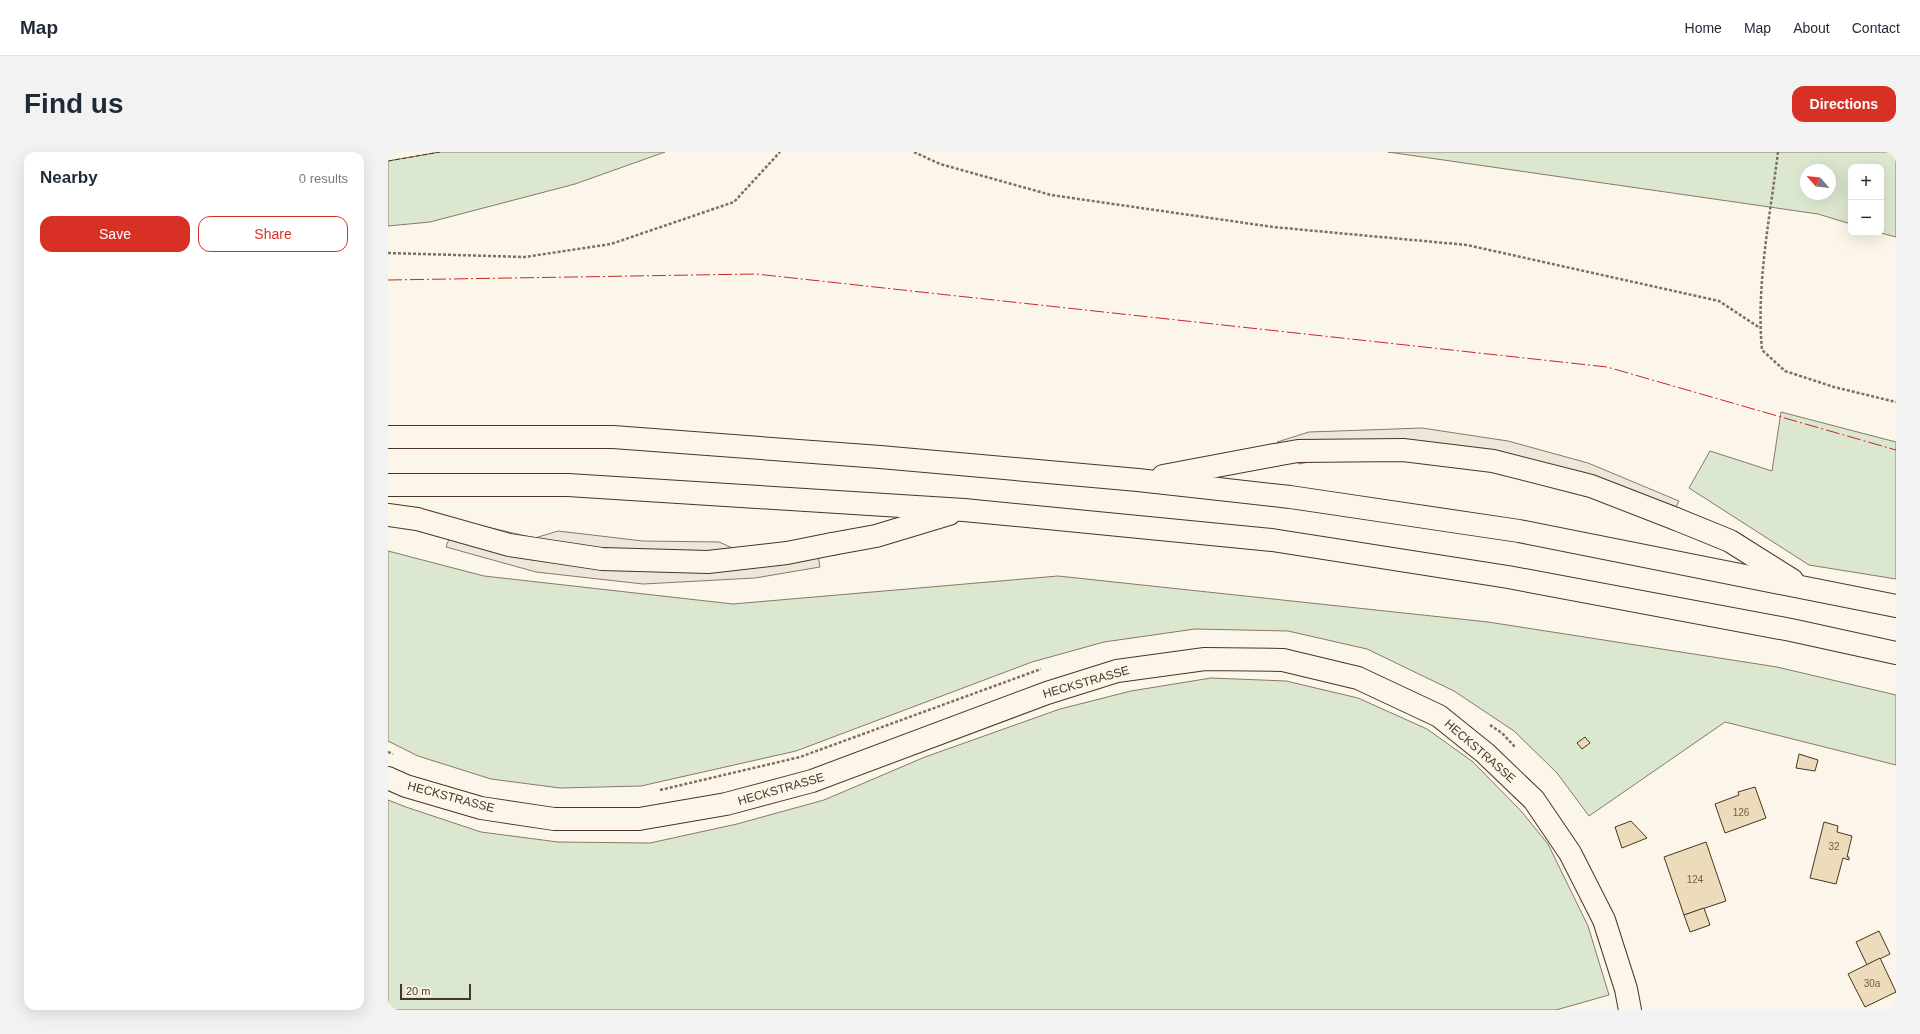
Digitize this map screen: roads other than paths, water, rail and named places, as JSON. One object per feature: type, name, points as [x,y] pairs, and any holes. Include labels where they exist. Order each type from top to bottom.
[{"type":"main road","points":[[388,437],[613,437],[880,457],[1138,480],[1290,497],[1519,531],[1896,606]]},
{"type":"main road","points":[[1138,480],[1298,451],[1403,450],[1493,461],[1591,486],[1676,519],[1730,541],[1801,586]]},
{"type":"main road","points":[[388,485],[568,485],[964,510],[1288,543],[1508,577],[1791,630],[1896,653]]},
{"type":"main road","points":[[388,515],[417,519],[509,545],[602,559],[708,562],[787,553],[876,536],[964,510]]},
{"type":"main road","name":"HECKSTRASSE","points":[[388,778],[406,786],[481,808],[554,819],[639,819],[726,804],[812,781],[1047,692],[1117,671],[1205,659],[1283,660],[1358,678],[1439,716],[1485,753],[1534,800],[1570,853],[1604,920],[1626,989],[1630,1010]]}]
